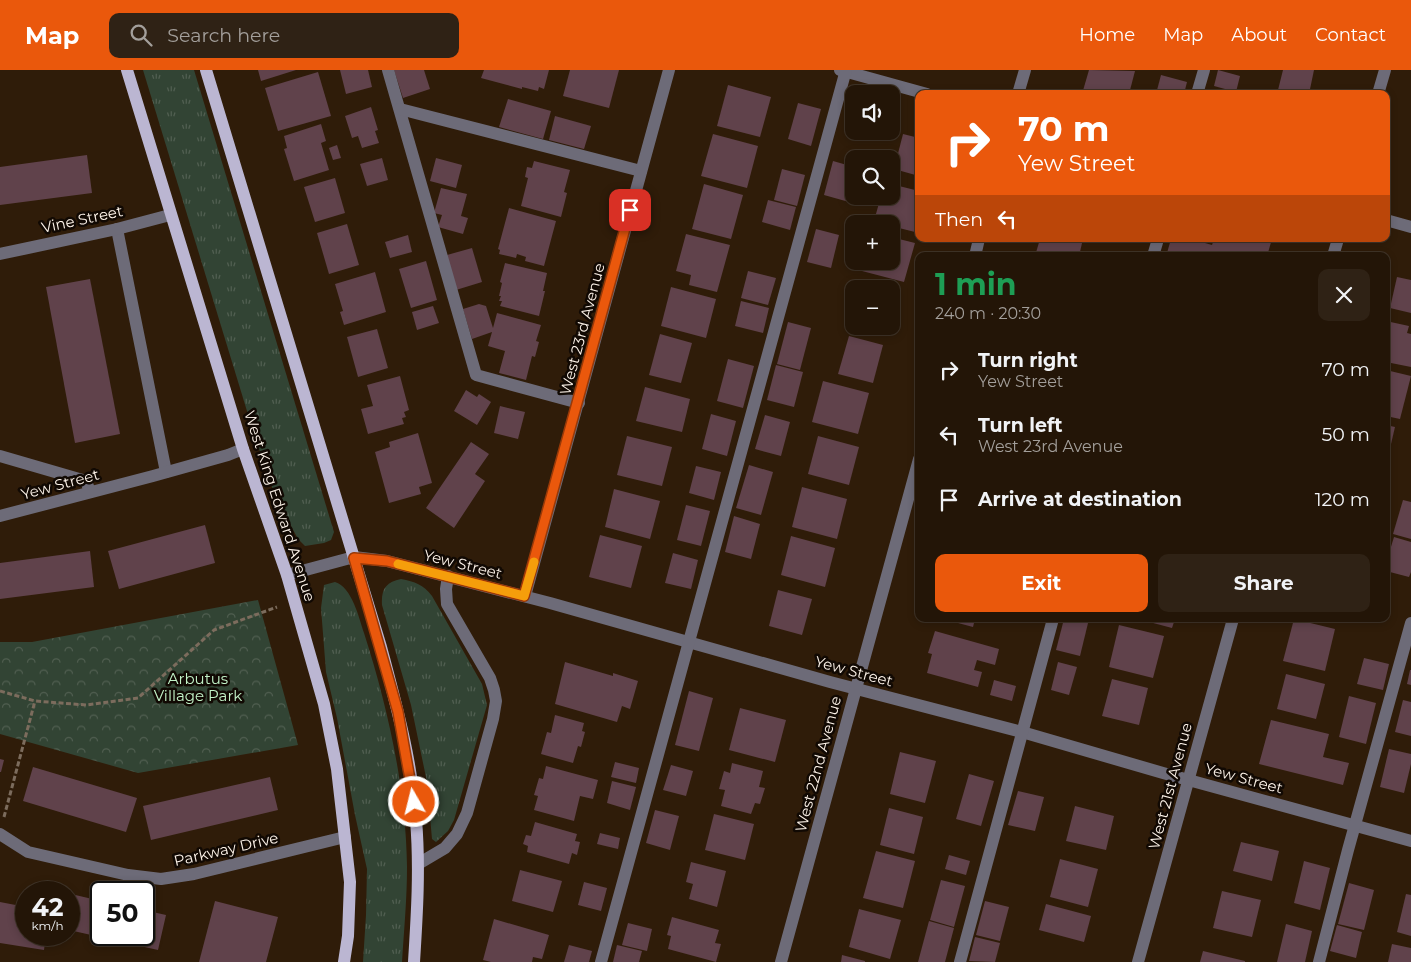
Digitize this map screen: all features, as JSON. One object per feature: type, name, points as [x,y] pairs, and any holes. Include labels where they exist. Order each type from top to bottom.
[{"type":"main road","name":"West King Edward Avenue","points":[[127,70],[243,449],[287,575],[324,704],[337,769],[350,882],[348,936],[344,962]]},
{"type":"main road","points":[[206,70],[354,558],[398,712],[409,767],[415,811],[418,864],[414,962]]},
{"type":"street","points":[[388,70],[476,375],[579,403]]},
{"type":"street","name":"West 23rd Avenue","points":[[524,596],[579,403],[668,70]]},
{"type":"street","points":[[601,962],[844,70],[915,91]]},
{"type":"street","points":[[1019,90],[1025,70]]},
{"type":"street","points":[[1198,90],[1204,70]]},
{"type":"street","points":[[1379,90],[1385,70]]},
{"type":"street","points":[[400,109],[641,171]]},
{"type":"street","name":"Vine Street","points":[[0,254],[117,229],[170,215]]},
{"type":"street","points":[[1390,221],[1411,227]]},
{"type":"street","points":[[117,229],[166,472]]},
{"type":"street","name":"Yew Street","points":[[0,516],[228,455],[243,449]]},
{"type":"street","points":[[0,456],[86,481],[90,492]]},
{"type":"street","name":"West 22nd Avenue","points":[[781,962],[915,473]]},
{"type":"street","name":"Yew Street","points":[[287,575],[354,558],[379,560],[448,576],[1022,732],[1411,841]]},
{"type":"street","points":[[418,864],[445,848],[457,834],[467,813],[494,719],[496,701],[490,678],[447,604],[446,589],[448,576]]},
{"type":"street","points":[[960,962],[1052,622]]},
{"type":"street","name":"West 21st Avenue","points":[[1138,962],[1232,622]]},
{"type":"street","points":[[1319,962],[1411,623]]},
{"type":"street","name":"Parkway Drive","points":[[1,828],[28,852],[128,876],[161,879],[194,874],[345,837]]},
{"type":"path","points":[[0,691],[35,701],[86,706],[138,698],[214,630],[277,607]]},
{"type":"path","points":[[1,828],[35,701]]},
{"type":"green space","points":[[143,70],[194,70],[334,532],[331,540],[324,543],[305,546],[298,539],[275,496],[254,434]]},
{"type":"green space","points":[[401,579],[418,584],[432,596],[482,684],[487,705],[454,820],[448,831],[436,842],[432,839],[427,782],[411,705],[382,605],[382,595],[388,584]]},
{"type":"green space","points":[[335,582],[346,590],[357,612],[381,690],[394,748],[406,837],[406,903],[402,962],[363,962],[367,869],[326,672],[321,608],[324,585]]},
{"type":"green space","name":"Arbutus Village Park","points":[[258,600],[298,745],[138,773],[0,734],[0,642],[32,642]]},
{"type":"building","points":[[258,70],[296,70],[261,81]]},
{"type":"building","points":[[340,70],[368,70],[372,87],[346,94]]},
{"type":"building","points":[[394,70],[424,70],[430,89],[403,98]]},
{"type":"building","points":[[484,70],[549,70],[544,89],[539,87],[538,91],[522,87],[522,89],[481,78]]},
{"type":"building","points":[[570,70],[619,70],[609,108],[563,96]]},
{"type":"building","points":[[1089,70],[1135,71],[1130,90],[1083,90]]},
{"type":"building","points":[[1218,70],[1240,76],[1236,90],[1214,86]]},
{"type":"building","points":[[1283,70],[1314,70],[1310,90],[1278,90]]},
{"type":"building","points":[[318,72],[331,116],[278,131],[265,88]]},
{"type":"building","points":[[1161,75],[1187,82],[1185,90],[1157,90]]},
{"type":"building","points":[[728,85],[771,97],[760,137],[717,126]]},
{"type":"building","points":[[508,99],[551,111],[543,139],[499,127]]},
{"type":"building","points":[[798,103],[821,109],[811,146],[788,139]]},
{"type":"building","points":[[371,107],[378,130],[375,131],[379,143],[362,148],[358,136],[352,138],[345,116]]},
{"type":"building","points":[[555,116],[591,126],[584,149],[549,140]]},
{"type":"building","points":[[321,124],[326,141],[321,143],[329,170],[294,181],[284,149],[287,148],[284,136]]},
{"type":"building","points":[[713,134],[758,146],[747,188],[701,176]]},
{"type":"building","points":[[903,134],[915,137],[915,175],[900,171],[899,150]]},
{"type":"building","points":[[337,145],[341,158],[333,160],[329,148]]},
{"type":"building","points":[[87,155],[92,193],[0,205],[0,167]]},
{"type":"building","points":[[382,158],[388,180],[367,186],[360,164]]},
{"type":"building","points":[[436,158],[462,165],[456,188],[430,181]]},
{"type":"building","points":[[534,161],[570,170],[564,192],[567,193],[561,217],[521,206],[528,178],[525,177],[527,167],[532,168]]},
{"type":"building","points":[[833,161],[845,164],[845,201],[824,195]]},
{"type":"building","points":[[782,169],[805,175],[797,206],[774,200]]},
{"type":"building","points":[[335,178],[345,213],[315,222],[304,187]]},
{"type":"building","points":[[704,184],[743,195],[731,239],[692,229]]},
{"type":"building","points":[[900,186],[915,190],[915,232],[900,228],[900,215],[876,215],[878,205],[900,205]]},
{"type":"building","points":[[441,188],[467,194],[461,216],[468,218],[463,234],[438,227],[442,215],[434,213]]},
{"type":"building","points":[[768,200],[796,207],[790,230],[762,222]]},
{"type":"building","points":[[509,208],[556,221],[544,266],[525,261],[526,257],[517,254],[516,258],[499,254],[500,250],[498,249]]},
{"type":"building","points":[[347,224],[359,265],[329,274],[317,233]]},
{"type":"building","points":[[816,229],[839,235],[831,268],[807,262]]},
{"type":"building","points":[[686,234],[730,245],[717,292],[689,285],[691,275],[676,271]]},
{"type":"building","points":[[408,235],[412,252],[390,258],[385,242]]},
{"type":"building","points":[[900,239],[915,243],[904,282],[862,271],[900,270]]},
{"type":"building","points":[[1039,242],[1082,242],[1080,252],[1036,252]]},
{"type":"building","points":[[1170,242],[1202,242],[1212,245],[1213,242],[1271,242],[1268,252],[1167,252]]},
{"type":"building","points":[[472,248],[482,282],[456,290],[447,255]]},
{"type":"building","points":[[426,261],[437,300],[411,308],[399,269]]},
{"type":"building","points":[[505,263],[547,273],[539,316],[500,306],[502,301],[499,301],[501,296],[499,296],[502,283],[500,282]]},
{"type":"building","points":[[748,271],[776,278],[768,305],[741,298]]},
{"type":"building","points":[[375,272],[386,312],[344,325],[340,312],[343,311],[335,284]]},
{"type":"building","points":[[1397,277],[1411,280],[1411,313],[1390,308]]},
{"type":"building","points":[[90,279],[120,434],[75,443],[46,287]]},
{"type":"building","points":[[671,287],[716,299],[706,338],[661,326]]},
{"type":"building","points":[[741,301],[769,308],[763,333],[735,326]]},
{"type":"building","points":[[479,304],[486,306],[493,328],[497,313],[541,325],[536,341],[539,342],[535,357],[532,356],[526,380],[499,373],[505,351],[488,346],[492,332],[472,339],[463,309]]},
{"type":"building","points":[[433,306],[439,323],[417,330],[412,312]]},
{"type":"building","points":[[788,322],[811,328],[800,370],[777,364]]},
{"type":"building","points":[[1390,322],[1409,326],[1407,333],[1411,334],[1411,367],[1390,363]]},
{"type":"building","points":[[377,329],[388,368],[358,377],[347,337]]},
{"type":"building","points":[[660,334],[692,343],[681,383],[649,375]]},
{"type":"building","points":[[849,336],[883,345],[873,383],[838,374]]},
{"type":"building","points":[[728,359],[754,366],[743,408],[717,401]]},
{"type":"building","points":[[776,365],[803,372],[794,407],[767,400]]},
{"type":"building","points":[[1390,371],[1411,376],[1400,419],[1390,417]]},
{"type":"building","points":[[400,376],[409,410],[404,412],[406,417],[402,418],[404,424],[368,434],[361,409],[373,406],[367,385]]},
{"type":"building","points":[[823,381],[869,393],[858,434],[812,422]]},
{"type":"building","points":[[645,387],[690,399],[682,432],[636,421]]},
{"type":"building","points":[[466,390],[477,397],[479,394],[491,402],[477,425],[454,411]]},
{"type":"building","points":[[500,406],[525,412],[518,439],[494,433]]},
{"type":"building","points":[[711,414],[736,421],[727,456],[702,449]]},
{"type":"building","points":[[765,415],[790,422],[781,456],[755,449]]},
{"type":"building","points":[[1390,426],[1395,427],[1390,448]]},
{"type":"building","points":[[418,433],[432,483],[419,487],[421,494],[389,503],[375,452],[390,447],[389,442]]},
{"type":"building","points":[[627,436],[672,447],[662,486],[617,475]]},
{"type":"building","points":[[818,436],[859,447],[849,485],[808,474]]},
{"type":"building","points":[[471,442],[489,454],[475,474],[485,481],[454,528],[426,508]]},
{"type":"building","points":[[749,465],[773,472],[761,515],[736,508]]},
{"type":"building","points":[[696,466],[721,472],[714,500],[689,493]]},
{"type":"building","points":[[802,487],[847,499],[837,539],[792,527]]},
{"type":"building","points":[[614,489],[660,501],[650,539],[605,527]]},
{"type":"building","points":[[1403,500],[1411,502],[1411,539],[1393,534]]},
{"type":"building","points":[[686,505],[710,511],[701,546],[677,540]]},
{"type":"building","points":[[734,516],[760,524],[751,559],[725,552]]},
{"type":"building","points":[[205,525],[215,563],[119,589],[108,551]]},
{"type":"building","points":[[600,535],[642,546],[631,588],[589,577]]},
{"type":"building","points":[[791,536],[835,548],[825,587],[781,575]]},
{"type":"building","points":[[1394,537],[1411,542],[1411,572],[1409,577],[1390,572],[1390,550]]},
{"type":"building","points":[[90,551],[94,587],[0,599],[0,563]]},
{"type":"building","points":[[673,553],[698,560],[691,589],[665,583]]},
{"type":"building","points":[[778,590],[812,599],[802,635],[769,626]]},
{"type":"building","points":[[954,622],[974,622],[973,627]]},
{"type":"building","points":[[1063,622],[1088,622],[1080,656],[1056,650]]},
{"type":"building","points":[[1149,622],[1174,622],[1172,628]]},
{"type":"building","points":[[1293,622],[1306,622],[1335,629],[1325,671],[1283,661]]},
{"type":"building","points":[[1119,625],[1164,636],[1153,678],[1109,667]]},
{"type":"building","points":[[935,631],[999,649],[995,665],[977,660],[974,670],[982,672],[978,687],[927,673],[932,654],[928,653]]},
{"type":"building","points":[[1364,658],[1389,664],[1383,690],[1357,684]]},
{"type":"building","points":[[565,662],[638,681],[630,709],[622,706],[617,722],[555,704]]},
{"type":"building","points":[[1058,662],[1077,667],[1069,695],[1051,690]]},
{"type":"building","points":[[1411,670],[1411,685],[1407,684]]},
{"type":"building","points":[[1286,674],[1325,684],[1316,719],[1277,709]]},
{"type":"building","points":[[1112,679],[1148,688],[1139,725],[1102,716]]},
{"type":"building","points":[[994,680],[1016,686],[1012,701],[990,695]]},
{"type":"building","points":[[689,691],[713,698],[699,751],[675,745]]},
{"type":"building","points":[[1349,696],[1376,703],[1366,744],[1339,737]]},
{"type":"building","points":[[1403,700],[1411,702],[1411,736],[1395,732]]},
{"type":"building","points":[[740,708],[786,720],[775,762],[729,750]]},
{"type":"building","points":[[555,715],[584,723],[582,731],[585,732],[581,747],[578,746],[573,763],[541,754],[547,732],[551,733]]},
{"type":"building","points":[[1271,720],[1329,734],[1323,757],[1349,763],[1343,785],[1259,764]]},
{"type":"building","points":[[1389,749],[1411,754],[1411,764],[1404,793],[1380,787]]},
{"type":"building","points":[[900,752],[936,761],[925,803],[890,794]]},
{"type":"building","points":[[0,759],[4,760],[1,772],[0,772]]},
{"type":"building","points":[[615,762],[639,768],[636,783],[611,777]]},
{"type":"building","points":[[732,763],[763,771],[759,787],[765,788],[760,804],[755,803],[751,814],[721,806],[725,790],[719,789],[724,771],[730,773]]},
{"type":"building","points":[[671,765],[693,771],[686,796],[663,790]]},
{"type":"building","points":[[546,766],[598,780],[593,799],[580,796],[574,821],[534,810],[538,796],[534,795],[539,778],[543,779]]},
{"type":"building","points":[[33,767],[137,798],[126,832],[23,801]]},
{"type":"building","points":[[969,774],[994,781],[981,826],[956,819]]},
{"type":"building","points":[[270,777],[278,810],[151,840],[143,806]]},
{"type":"building","points":[[612,781],[636,787],[630,810],[607,803]]},
{"type":"building","points":[[1018,791],[1044,797],[1035,831],[1008,825]]},
{"type":"building","points":[[1075,806],[1114,816],[1106,850],[1066,841]]},
{"type":"building","points":[[889,808],[923,817],[914,854],[880,845]]},
{"type":"building","points":[[655,810],[679,816],[670,850],[646,843]]},
{"type":"building","points":[[714,814],[754,824],[745,860],[705,850]]},
{"type":"building","points":[[535,822],[577,834],[575,841],[580,842],[577,855],[572,853],[569,864],[527,852],[528,846],[523,844],[526,835],[531,836]]},
{"type":"building","points":[[600,833],[620,838],[618,849],[597,844]]},
{"type":"building","points":[[1241,842],[1279,851],[1272,881],[1233,871]]},
{"type":"building","points":[[876,851],[915,861],[903,908],[863,898]]},
{"type":"building","points":[[949,855],[970,861],[966,875],[945,869]]},
{"type":"building","points":[[1060,859],[1098,869],[1088,907],[1050,897]]},
{"type":"building","points":[[1304,861],[1330,868],[1320,910],[1294,903]]},
{"type":"building","points":[[691,862],[726,871],[717,907],[689,899],[693,884],[686,882]]},
{"type":"building","points":[[520,870],[562,881],[553,912],[512,901]]},
{"type":"building","points":[[941,880],[965,886],[954,927],[930,920]]},
{"type":"building","points":[[584,882],[607,888],[601,911],[578,905]]},
{"type":"building","points":[[1349,883],[1374,890],[1364,930],[1338,924]]},
{"type":"building","points":[[1222,891],[1261,900],[1252,937],[1213,928]]},
{"type":"building","points":[[1406,894],[1411,895],[1411,936],[1397,932]]},
{"type":"building","points":[[80,896],[90,898],[90,935],[80,932]]},
{"type":"building","points":[[215,901],[278,917],[266,962],[199,962]]},
{"type":"building","points":[[985,901],[1009,907],[1000,941],[976,935]]},
{"type":"building","points":[[0,902],[15,905],[15,945],[0,943]]},
{"type":"building","points":[[1046,904],[1091,916],[1084,942],[1039,930]]},
{"type":"building","points":[[859,909],[901,920],[890,959],[849,947]]},
{"type":"building","points":[[155,912],[166,915],[158,950],[140,946],[155,946]]},
{"type":"building","points":[[672,917],[719,930],[715,943],[721,944],[716,962],[668,949],[671,936],[667,935]]},
{"type":"building","points":[[494,919],[549,935],[542,959],[533,957],[532,962],[491,962],[483,960]]},
{"type":"building","points":[[929,921],[954,928],[945,962],[918,962]]},
{"type":"building","points":[[628,923],[652,929],[647,951],[622,945]]},
{"type":"building","points":[[1286,924],[1312,931],[1305,962],[1277,962]]},
{"type":"building","points":[[1337,925],[1362,932],[1356,958],[1330,951]]},
{"type":"building","points":[[975,937],[1000,943],[995,962],[969,961]]},
{"type":"building","points":[[1392,944],[1411,948],[1411,962],[1388,962]]},
{"type":"building","points":[[569,945],[592,951],[589,962],[564,962]]},
{"type":"building","points":[[617,945],[642,951],[639,962],[613,962]]},
{"type":"building","points":[[19,946],[45,946],[44,950]]},
{"type":"building","points":[[1203,951],[1245,961],[1245,962],[1200,962]]},
{"type":"building","points":[[842,955],[865,961],[865,962],[841,962]]},
{"type":"slow traffic","points":[[398,564],[524,596],[534,562]]},
{"type":"route","points":[[414,802],[398,712],[381,647],[354,558],[387,561],[524,596],[579,403],[630,210]]}]
